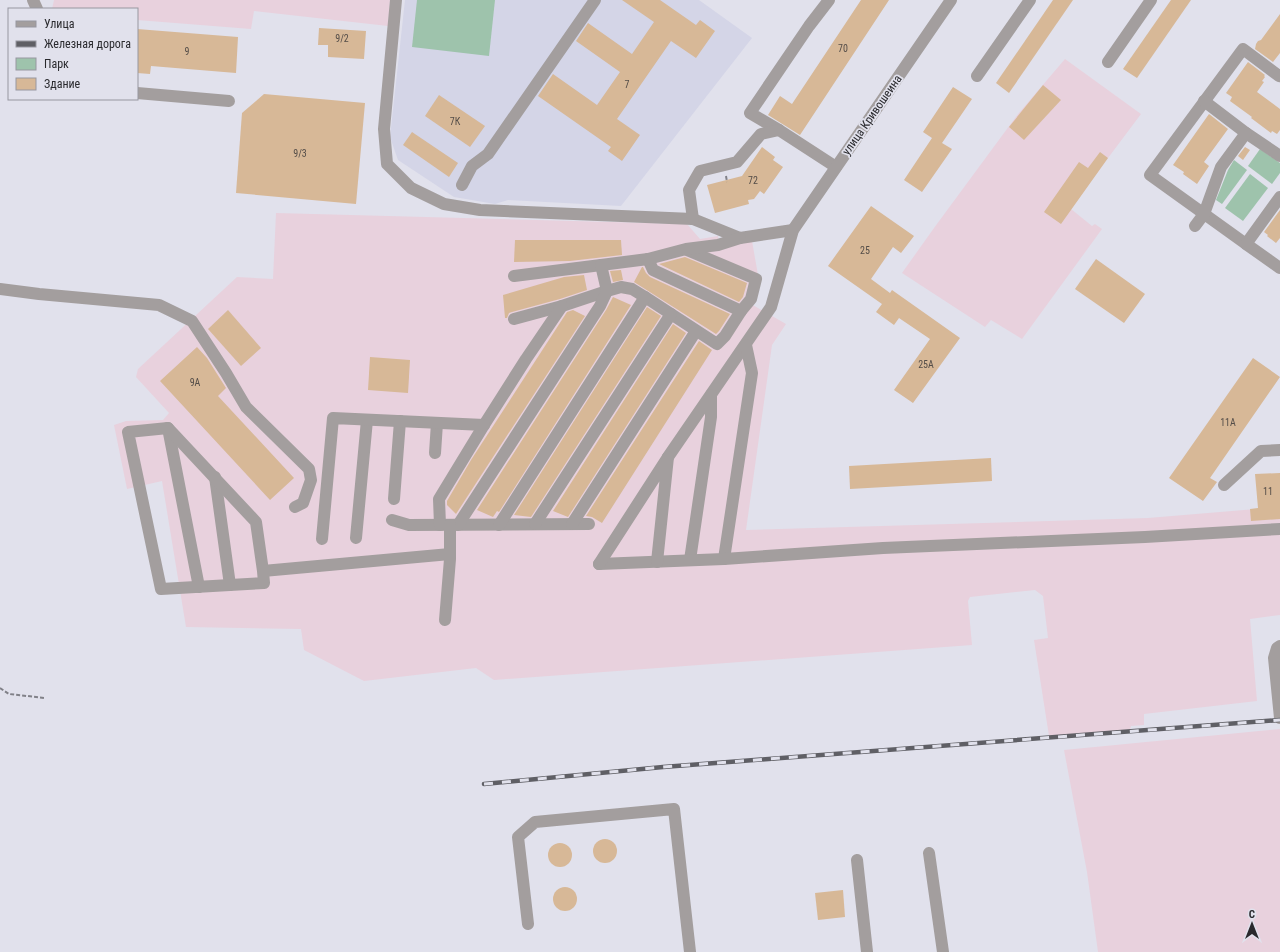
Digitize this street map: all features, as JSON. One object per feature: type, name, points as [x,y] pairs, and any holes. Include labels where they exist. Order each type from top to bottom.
[{"type":"street","points":[[396,0],[384,130],[387,164],[411,188],[444,204],[480,210],[693,219],[740,238]]},
{"type":"street","points":[[462,185],[472,166],[488,154],[595,0]]},
{"type":"street","points":[[829,0],[809,26],[750,113],[836,167]]},
{"type":"street","name":"улица Кривошеина","points":[[657,562],[599,564],[668,457],[772,307],[793,230],[951,0]]},
{"type":"street","points":[[977,76],[1030,0]]},
{"type":"street","points":[[1108,62],[1151,0]]},
{"type":"street","points":[[1280,76],[1243,49],[1150,175],[1280,268]]},
{"type":"street","points":[[138,93],[229,101]]},
{"type":"street","points":[[1204,101],[1246,133],[1280,156]]},
{"type":"street","points":[[693,219],[689,190],[700,171],[736,162],[761,134],[778,130]]},
{"type":"street","points":[[1195,226],[1204,214],[1221,167],[1246,133]]},
{"type":"street","points":[[1246,244],[1280,197]]},
{"type":"street","points":[[514,276],[648,259],[686,250],[718,245],[740,238],[793,230]]},
{"type":"street","points":[[514,319],[562,306],[621,287],[632,289],[717,344],[725,336],[740,310],[751,299],[756,279],[686,250]]},
{"type":"street","points":[[648,259],[653,270],[740,310]]},
{"type":"street","points":[[449,525],[600,306],[607,291],[601,265]]},
{"type":"street","points":[[0,289],[159,305],[192,321],[246,407],[309,469],[311,480],[303,503],[296,507]]},
{"type":"street","points":[[499,525],[645,297]]},
{"type":"street","points":[[445,620],[450,554],[449,525],[439,499],[484,425],[562,306]]},
{"type":"street","points":[[535,524],[671,314]]},
{"type":"street","points":[[572,524],[696,330]]},
{"type":"street","points":[[724,559],[752,373],[746,345]]},
{"type":"street","points":[[690,560],[711,417],[711,395]]},
{"type":"street","points":[[322,539],[333,418],[484,425]]},
{"type":"street","points":[[356,538],[367,420]]},
{"type":"street","points":[[394,499],[400,421]]},
{"type":"street","points":[[435,453],[437,423]]},
{"type":"street","points":[[168,428],[256,522],[264,583],[161,589],[128,432],[168,428]]},
{"type":"street","points":[[168,428],[199,587]]},
{"type":"street","points":[[1224,485],[1261,452],[1280,450]]},
{"type":"street","points":[[668,457],[657,562],[883,548],[1145,537],[1280,529]]},
{"type":"street","points":[[215,477],[230,585]]},
{"type":"street","points":[[392,520],[409,525],[589,524]]},
{"type":"street","points":[[263,571],[450,554]]},
{"type":"street","points":[[1280,646],[1277,648],[1274,658],[1280,718]]},
{"type":"street","points":[[528,924],[518,837],[534,822],[674,809],[690,952]]},
{"type":"street","points":[[929,853],[943,952]]},
{"type":"street","points":[[857,860],[867,952]]},
{"type":"path","points":[[0,688],[9,694],[45,698]]},
{"type":"shaded area","points":[[54,0],[390,0],[388,26],[254,11],[251,29],[138,20],[138,8],[52,8]]},
{"type":"shaded area","points":[[405,0],[699,0],[752,38],[621,206],[508,200],[495,204],[454,197],[398,160],[390,137]]},
{"type":"shaded area","points":[[1065,59],[1141,114],[1071,209],[1092,226],[1095,224],[1102,229],[1022,339],[991,320],[985,327],[902,273],[1018,114]]},
{"type":"shaded area","points":[[276,213],[687,224],[700,239],[718,236],[720,247],[752,241],[758,275],[751,304],[786,324],[772,345],[746,530],[1148,518],[1280,507],[1280,615],[1250,619],[1257,701],[1144,714],[1144,725],[1131,726],[1130,730],[1049,736],[1034,640],[1048,638],[1043,596],[1035,590],[970,597],[968,601],[972,645],[494,680],[476,668],[364,681],[304,650],[301,629],[186,627],[162,481],[127,489],[114,425],[126,421],[163,420],[169,413],[136,377],[138,369],[237,277],[273,279]]},
{"type":"shaded area","points":[[1280,729],[1280,952],[1098,952],[1087,872],[1064,750]]},
{"type":"green space","points":[[417,0],[495,0],[489,56],[412,47]]},
{"type":"green space","points":[[1260,149],[1280,163],[1280,173],[1272,184],[1248,166]]},
{"type":"green space","points":[[1234,160],[1247,170],[1222,204],[1216,200],[1228,170]]},
{"type":"green space","points":[[1250,174],[1268,188],[1243,221],[1225,208]]},
{"type":"building","points":[[622,0],[660,0],[696,25],[700,20],[715,31],[696,58],[671,41],[617,119],[640,135],[622,161],[608,151],[611,147],[538,96],[553,74],[597,105],[620,72],[576,41],[588,23],[632,54],[654,22]]},
{"type":"building","points":[[861,0],[889,0],[800,135],[768,115],[780,96],[792,104]]},
{"type":"building","points":[[1053,0],[1073,0],[1009,93],[996,83]]},
{"type":"building","points":[[1171,0],[1191,0],[1137,78],[1123,69]]},
{"type":"building","points":[[1280,14],[1280,53],[1273,62],[1255,49],[1258,41],[1261,40]]},
{"type":"building","points":[[319,28],[366,31],[364,59],[328,57],[328,45],[318,45]]},
{"type":"building","points":[[138,29],[238,37],[236,73],[151,66],[150,74],[138,73]]},
{"type":"building","points":[[1248,62],[1265,75],[1262,81],[1264,82],[1257,92],[1280,109],[1280,130],[1277,134],[1272,131],[1271,133],[1251,118],[1252,117],[1230,101],[1232,97],[1226,93]]},
{"type":"building","points":[[1043,85],[1061,100],[1024,140],[1009,127]]},
{"type":"building","points":[[953,87],[972,99],[942,143],[952,149],[922,192],[904,180],[932,138],[923,132]]},
{"type":"building","points":[[264,94],[365,103],[356,204],[236,193],[242,113]]},
{"type":"building","points":[[439,95],[485,126],[470,147],[425,116]]},
{"type":"building","points":[[1209,114],[1228,129],[1204,162],[1209,166],[1197,184],[1183,174],[1184,172],[1173,165]]},
{"type":"building","points":[[412,132],[458,163],[449,177],[403,145]]},
{"type":"building","points":[[762,147],[775,157],[773,160],[783,167],[764,194],[760,191],[754,199],[748,200],[749,204],[715,213],[707,185],[742,176]]},
{"type":"building","points":[[1245,147],[1250,150],[1243,160],[1238,156]]},
{"type":"building","points":[[1100,152],[1108,158],[1061,224],[1044,212],[1079,162],[1088,168]]},
{"type":"building","points":[[871,206],[914,236],[901,253],[893,247],[871,279],[890,293],[892,290],[960,338],[913,403],[894,390],[930,339],[899,318],[894,325],[876,312],[882,304],[828,266]]},
{"type":"building","points":[[1280,210],[1280,238],[1276,243],[1264,232]]},
{"type":"building","points":[[515,240],[621,240],[622,255],[570,261],[514,262]]},
{"type":"building","points":[[685,257],[747,283],[743,297],[739,302],[659,264]]},
{"type":"building","points":[[1096,259],[1145,294],[1124,323],[1075,289]]},
{"type":"building","points":[[642,267],[650,277],[730,314],[719,331],[716,334],[634,282]]},
{"type":"building","points":[[621,270],[623,280],[613,282],[610,271]]},
{"type":"building","points":[[584,275],[587,290],[509,313],[507,318],[505,318],[503,295],[564,277]]},
{"type":"building","points":[[613,297],[631,305],[499,512],[497,511],[493,517],[477,510],[606,310]]},
{"type":"building","points":[[647,307],[661,316],[531,517],[514,515]]},
{"type":"building","points":[[228,310],[261,348],[241,366],[208,329]]},
{"type":"building","points":[[573,310],[585,316],[456,514],[447,505],[447,501],[471,460],[567,312]]},
{"type":"building","points":[[673,324],[686,333],[568,517],[553,511]]},
{"type":"building","points":[[699,341],[712,350],[602,523],[592,517],[586,516]]},
{"type":"building","points":[[197,347],[207,358],[226,388],[218,396],[294,478],[270,500],[160,381]]},
{"type":"building","points":[[370,357],[410,360],[408,393],[368,390]]},
{"type":"building","points":[[1253,358],[1280,377],[1210,478],[1217,482],[1203,501],[1169,478]]},
{"type":"building","points":[[991,458],[992,481],[850,489],[849,466]]},
{"type":"building","points":[[1280,473],[1280,519],[1251,521],[1250,509],[1258,508],[1255,474]]},
{"type":"building","points":[[605,839],[610,840],[616,846],[616,856],[610,862],[605,863],[600,862],[594,856],[593,851],[594,846],[600,840]]},
{"type":"building","points":[[560,843],[565,844],[571,850],[571,860],[565,866],[560,867],[555,866],[549,860],[548,855],[549,850],[555,844]]},
{"type":"building","points":[[565,887],[570,888],[576,894],[576,904],[570,910],[565,911],[560,910],[554,904],[553,899],[554,894],[560,888]]},
{"type":"building","points":[[843,890],[845,917],[818,920],[815,893]]},
{"type":"railway","points":[[484,784],[663,767],[1280,720]]}]
